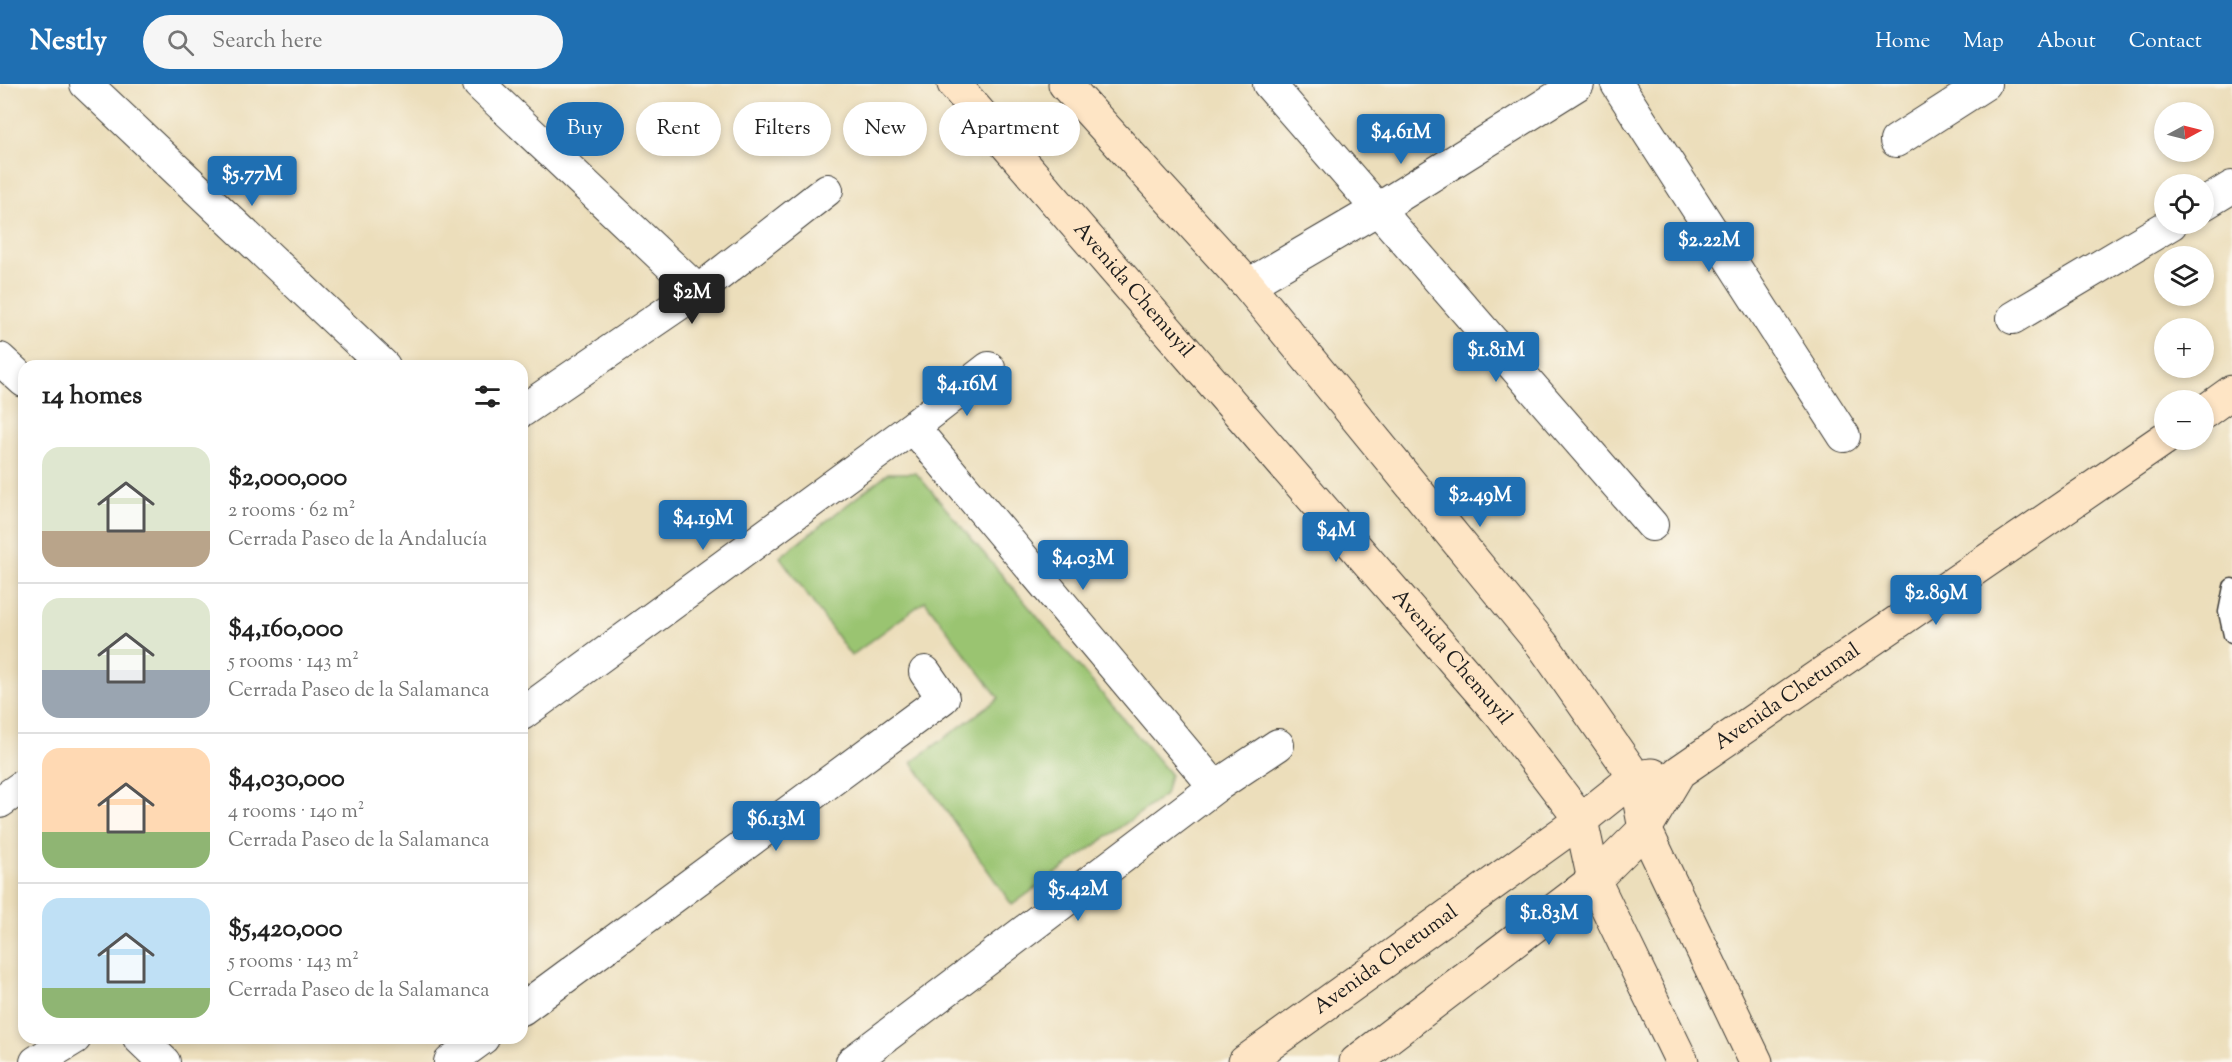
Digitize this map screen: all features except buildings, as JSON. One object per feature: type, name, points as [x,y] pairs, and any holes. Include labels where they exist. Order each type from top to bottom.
[{"type":"main road","points":[[1065,84],[1248,285],[1545,648],[1635,777],[1645,829],[1756,1062]]},
{"type":"main road","name":"Avenida Chemuyil","points":[[968,89],[1501,715],[1581,820],[1594,880],[1682,1062]]},
{"type":"main road","points":[[2214,405],[2232,392]]},
{"type":"main road","name":"Avenida Chetumal","points":[[1356,1062],[1594,880],[1645,829],[1679,772],[2154,446]]},
{"type":"main road","name":"Avenida Chetumal","points":[[1245,1062],[1581,820],[1635,777],[1679,772]]},
{"type":"street","points":[[86,84],[378,360]]},
{"type":"street","points":[[479,84],[698,291]]},
{"type":"street","points":[[1269,84],[1652,525]]},
{"type":"street","points":[[1248,285],[1378,209],[1577,84]]},
{"type":"street","points":[[1617,84],[1844,436]]},
{"type":"street","points":[[1896,141],[1984,84]]},
{"type":"street","points":[[2214,198],[2232,187]]},
{"type":"street","points":[[528,407],[698,291],[827,190]]},
{"type":"street","points":[[2013,318],[2154,234]]},
{"type":"street","points":[[0,359],[18,376]]},
{"type":"street","points":[[528,710],[914,427],[989,368]]},
{"type":"street","points":[[914,427],[1215,787]]},
{"type":"street","points":[[528,1005],[943,698],[925,672]]},
{"type":"street","points":[[852,1062],[1215,787],[1278,745]]},
{"type":"street","points":[[0,802],[18,788]]},
{"type":"street","points":[[36,1062],[65,1044]]},
{"type":"street","points":[[145,1044],[164,1062]]},
{"type":"street","points":[[450,1062],[475,1044]]},
{"type":"lane","points":[[2232,587],[2227,612],[2232,635]]},
{"type":"green space","points":[[888,473],[916,473],[1170,774],[1165,795],[1012,905],[912,762],[999,698],[925,601],[851,656],[780,557]]}]
